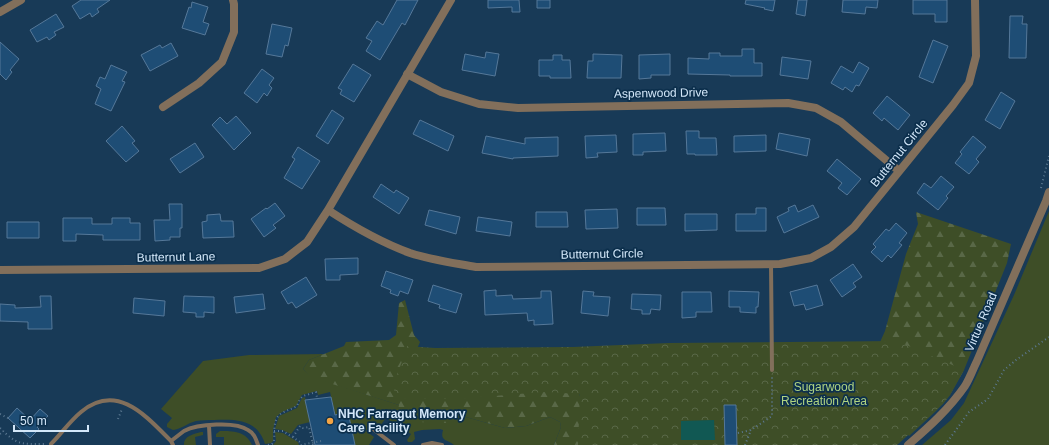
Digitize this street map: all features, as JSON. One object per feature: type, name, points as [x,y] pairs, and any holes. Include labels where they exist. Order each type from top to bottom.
[{"type":"street","points":[[0,12],[21,0]]},
{"type":"street","points":[[163,108],[199,83],[222,62],[234,32],[233,0]]},
{"type":"street","points":[[328,210],[451,0]]},
{"type":"street","name":"Butternut Circle","points":[[328,210],[383,242],[411,253],[442,261],[476,267],[780,264],[811,258],[831,247],[854,227],[953,105],[968,83],[976,56],[975,0]]},
{"type":"street","name":"Aspenwood Drive","points":[[407,74],[441,92],[479,104],[518,108],[788,103],[816,108],[841,122],[900,171]]},
{"type":"street","name":"Virtue Road","points":[[908,445],[926,430],[950,406],[965,385],[1049,192]]},
{"type":"street","name":"Butternut Lane","points":[[0,270],[259,268],[285,259],[307,242],[328,210]]},
{"type":"lane","points":[[771,264],[772,370]]},
{"type":"lane","points":[[51,444],[80,412],[96,403],[116,401],[131,405],[145,415],[172,443],[184,431],[196,427],[231,424],[248,429],[255,436],[258,445]]},
{"type":"lane","points":[[209,426],[210,445]]},
{"type":"lane","points":[[373,429],[394,445]]},
{"type":"lane","points":[[423,445],[432,443],[442,445]]},
{"type":"path","points":[[945,445],[969,412],[988,399],[1004,370],[1049,337]]},
{"type":"path","points":[[738,433],[751,430],[772,416],[772,370]]},
{"type":"path","points":[[268,445],[272,444],[274,441],[274,431],[278,416],[297,406],[303,396],[316,392],[317,398]]},
{"type":"path","points":[[118,419],[125,403]]},
{"type":"path","points":[[0,414],[8,418]]},
{"type":"path","points":[[293,437],[300,426],[303,428],[309,427],[313,444]]},
{"type":"path","points":[[0,428],[14,441],[19,443],[51,444]]},
{"type":"path","points":[[745,445],[751,430]]},
{"type":"path","points":[[0,434],[3,431]]},
{"type":"path","points":[[274,431],[283,431],[300,442],[301,445],[313,444],[321,441]]},
{"type":"green space","points":[[1049,211],[1049,445],[922,445],[951,420],[964,403],[1014,295]]},
{"type":"green space","points":[[916,212],[1011,244],[1007,263],[964,370],[950,395],[936,411],[909,436],[868,369],[885,331],[906,254],[918,224]]},
{"type":"green space","points":[[405,300],[414,335],[420,342],[403,381],[579,385],[584,445],[554,445],[561,427],[560,422],[550,417],[526,426],[505,428],[455,414],[446,423],[416,422],[398,410],[399,405],[310,377],[303,369],[309,360],[344,346],[346,342],[389,340],[396,335],[399,303]]},
{"type":"green space","name":"Sugarwood Recreation Area","points":[[897,341],[964,370],[950,395],[943,404],[897,445],[578,445],[580,394],[545,392],[453,399],[401,398],[392,388],[404,356],[405,346],[435,348],[573,347],[669,343]]},
{"type":"green space","points":[[324,354],[309,360],[303,369],[310,376],[399,405],[455,414],[505,428],[526,426],[550,417],[560,422],[561,427],[554,445],[454,445],[443,438],[443,430],[440,429],[414,432],[415,439],[412,442],[408,442],[407,440],[411,434],[386,418],[380,426],[372,422],[366,431],[374,437],[369,445],[355,445],[349,417],[352,410],[348,408],[344,410],[343,413],[335,415],[330,392],[318,395],[317,391],[302,395],[296,406],[282,412],[276,417],[273,430],[273,441],[271,443],[265,444],[257,430],[245,422],[230,420],[198,421],[173,430],[167,427],[167,424],[172,418],[161,409],[203,361],[249,355]]},
{"type":"green space","points":[[305,397],[310,422],[298,425],[291,434],[275,429],[279,416],[297,408],[302,398]]},
{"type":"green space","points":[[220,431],[243,434],[252,445],[224,445],[224,437],[216,437],[216,434]]},
{"type":"green space","points":[[203,432],[203,435],[195,437],[196,445],[184,445],[187,437]]},
{"type":"green space","points":[[275,432],[283,433],[298,442],[299,445],[273,445],[276,441]]},
{"type":"shaded area","points":[[714,420],[715,440],[681,440],[681,421]]},
{"type":"building","points":[[81,0],[110,0],[97,9],[99,12],[92,17],[90,13],[80,19],[72,6]]},
{"type":"building","points":[[397,0],[418,0],[405,25],[402,23],[380,60],[366,51],[372,41],[366,38],[377,21],[383,25]]},
{"type":"building","points":[[488,0],[519,0],[520,12],[512,12],[512,7],[488,8]]},
{"type":"building","points":[[537,0],[550,0],[550,8],[537,8]]},
{"type":"building","points":[[746,0],[775,0],[773,11],[745,4]]},
{"type":"building","points":[[798,0],[807,0],[805,16],[796,14]]},
{"type":"building","points":[[843,0],[878,0],[877,8],[866,7],[865,14],[842,12]]},
{"type":"building","points":[[913,0],[947,0],[947,22],[935,22],[935,14],[913,14]]},
{"type":"building","points":[[192,2],[208,7],[203,22],[209,24],[205,35],[182,28],[189,7],[191,8]]},
{"type":"building","points":[[56,14],[64,27],[54,32],[56,35],[49,40],[47,37],[37,42],[30,30]]},
{"type":"building","points":[[1010,16],[1023,16],[1022,24],[1027,24],[1026,58],[1009,58]]},
{"type":"building","points":[[272,24],[292,28],[288,46],[285,45],[282,57],[266,54]]},
{"type":"building","points":[[933,40],[948,46],[933,83],[919,77]]},
{"type":"building","points":[[0,42],[19,59],[10,70],[12,72],[6,80],[0,74]]},
{"type":"building","points":[[171,43],[178,56],[150,71],[141,55],[160,45],[162,48]]},
{"type":"building","points":[[742,49],[754,49],[754,63],[762,63],[762,76],[688,74],[688,58],[709,59],[709,53],[720,53],[720,56],[742,56]]},
{"type":"building","points":[[486,52],[499,54],[495,76],[462,70],[465,54],[485,58]]},
{"type":"building","points":[[593,54],[622,55],[621,78],[587,78],[588,61],[593,61]]},
{"type":"building","points":[[670,54],[670,75],[651,75],[651,78],[639,79],[639,55]]},
{"type":"building","points":[[553,55],[562,55],[562,60],[570,60],[571,78],[550,78],[550,76],[539,76],[539,60],[553,60]]},
{"type":"building","points":[[782,57],[811,61],[808,79],[780,75]]},
{"type":"building","points":[[859,62],[869,68],[859,86],[856,85],[852,92],[845,87],[843,90],[831,83],[841,66],[853,73]]},
{"type":"building","points":[[353,64],[371,75],[354,102],[340,94],[342,90],[338,88]]},
{"type":"building","points":[[111,65],[127,72],[122,81],[125,82],[111,111],[95,104],[101,89],[96,86],[100,77],[105,79]]},
{"type":"building","points":[[262,69],[274,78],[269,85],[272,88],[267,96],[264,93],[257,103],[244,93]]},
{"type":"building","points":[[1001,92],[1015,101],[1000,129],[985,120]]},
{"type":"building","points":[[887,96],[910,115],[898,130],[884,118],[882,121],[873,113]]},
{"type":"building","points":[[332,110],[344,118],[328,144],[316,136]]},
{"type":"building","points":[[236,116],[251,133],[234,150],[212,125],[220,117],[227,124]]},
{"type":"building","points":[[420,120],[454,136],[448,151],[413,134]]},
{"type":"building","points":[[122,126],[135,141],[132,143],[139,151],[126,162],[106,141]]},
{"type":"building","points":[[686,131],[699,131],[699,138],[716,138],[717,155],[687,154]]},
{"type":"building","points":[[665,133],[666,151],[643,152],[643,155],[633,155],[633,134]]},
{"type":"building","points":[[779,133],[810,139],[807,156],[776,149]]},
{"type":"building","points":[[616,135],[617,152],[597,153],[598,157],[586,158],[585,136]]},
{"type":"building","points":[[766,135],[766,151],[734,152],[734,136]]},
{"type":"building","points":[[486,136],[525,144],[525,138],[558,137],[558,156],[513,159],[482,153]]},
{"type":"building","points":[[973,136],[986,147],[976,159],[979,162],[969,174],[955,163],[962,154],[960,152]]},
{"type":"building","points":[[195,143],[204,157],[180,173],[170,159]]},
{"type":"building","points":[[298,147],[320,161],[302,189],[284,178],[295,159],[292,157]]},
{"type":"building","points":[[837,159],[861,179],[847,195],[838,188],[842,183],[827,171]]},
{"type":"building","points":[[941,176],[954,187],[946,196],[948,198],[938,210],[917,193],[924,183],[931,188]]},
{"type":"building","points":[[381,184],[394,193],[396,190],[409,198],[399,214],[373,197]]},
{"type":"building","points":[[275,203],[285,216],[273,225],[276,228],[264,237],[251,219]]},
{"type":"building","points":[[169,204],[182,204],[182,228],[180,228],[180,237],[170,237],[170,240],[155,241],[154,220],[170,220]]},
{"type":"building","points":[[795,205],[798,212],[813,205],[819,217],[784,233],[777,217],[789,211],[788,208]]},
{"type":"building","points":[[637,208],[665,208],[666,225],[637,225]]},
{"type":"building","points":[[756,208],[766,208],[766,231],[736,231],[736,214],[756,214]]},
{"type":"building","points":[[617,209],[618,228],[586,229],[585,210]]},
{"type":"building","points":[[429,210],[460,217],[456,234],[425,225]]},
{"type":"building","points":[[536,212],[567,212],[568,227],[536,227]]},
{"type":"building","points":[[220,214],[221,221],[233,221],[234,237],[203,238],[202,222],[207,221],[207,215]]},
{"type":"building","points":[[685,214],[717,214],[717,230],[685,231]]},
{"type":"building","points":[[478,217],[512,222],[510,236],[476,231]]},
{"type":"building","points":[[63,218],[92,218],[92,224],[112,224],[112,218],[130,218],[130,223],[140,223],[140,240],[103,240],[103,235],[76,234],[76,241],[63,241]]},
{"type":"building","points":[[7,222],[39,222],[39,238],[7,238]]},
{"type":"building","points":[[896,223],[907,233],[899,243],[902,245],[891,258],[888,255],[882,262],[871,252],[876,247],[873,244],[886,229],[889,231]]},
{"type":"building","points":[[358,258],[358,274],[340,275],[340,280],[326,280],[325,259]]},
{"type":"building","points":[[853,264],[862,277],[853,283],[856,287],[842,297],[830,280]]},
{"type":"building","points":[[386,271],[413,280],[408,294],[400,291],[398,296],[390,293],[391,290],[381,286]]},
{"type":"building","points":[[306,277],[317,295],[296,308],[292,302],[288,304],[281,292]]},
{"type":"building","points":[[433,285],[462,294],[456,313],[439,308],[440,305],[428,301]]},
{"type":"building","points":[[817,285],[823,305],[806,310],[804,304],[794,306],[790,292]]},
{"type":"building","points":[[496,290],[496,296],[512,295],[513,299],[541,298],[541,291],[551,291],[553,324],[534,325],[534,320],[528,321],[527,313],[485,315],[484,291]]},
{"type":"building","points":[[583,291],[594,292],[593,296],[610,297],[608,316],[581,313]]},
{"type":"building","points":[[729,291],[759,292],[756,313],[740,312],[740,307],[729,307]]},
{"type":"building","points":[[682,292],[711,292],[712,312],[696,312],[696,317],[682,318]]},
{"type":"building","points":[[263,294],[265,309],[236,313],[234,297]]},
{"type":"building","points":[[632,294],[661,295],[660,310],[651,309],[650,314],[642,314],[642,310],[631,309]]},
{"type":"building","points":[[40,296],[51,296],[52,329],[28,329],[28,322],[0,321],[0,304],[15,305],[15,308],[41,307]]},
{"type":"building","points":[[184,296],[214,297],[214,313],[204,312],[204,317],[196,317],[196,313],[183,312]]},
{"type":"building","points":[[134,298],[165,301],[164,316],[133,313]]},
{"type":"building","name":"NHC Farragut Memory Care Facility","points":[[331,397],[335,415],[348,412],[355,445],[315,445],[305,400]]},
{"type":"building","points":[[724,405],[736,405],[737,445],[725,445]]},
{"type":"building","points":[[17,408],[30,420],[40,409],[48,416],[37,427],[39,429],[30,438],[8,418]]},
{"type":"place","name":"NHC Farragut Memory Care Facility","points":[[330,421]]}]
